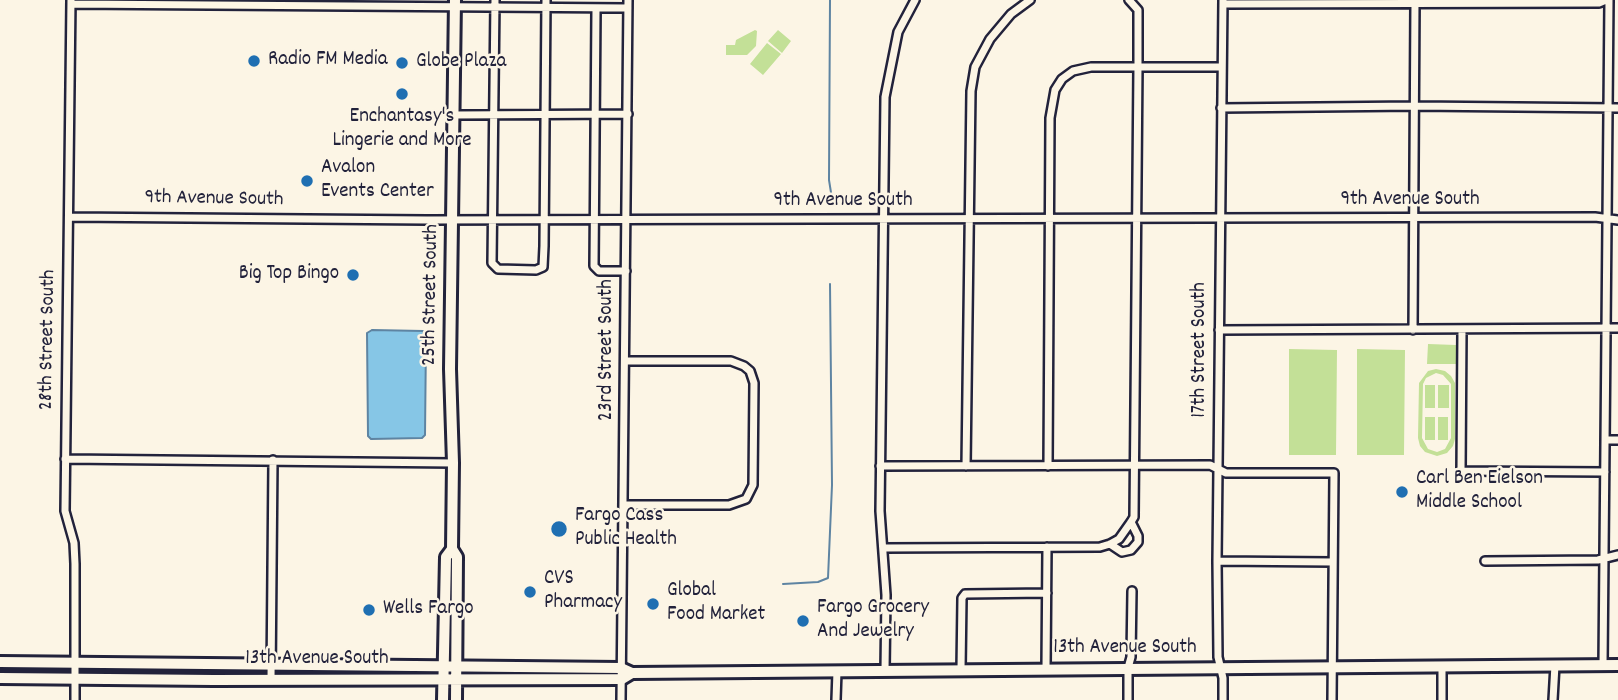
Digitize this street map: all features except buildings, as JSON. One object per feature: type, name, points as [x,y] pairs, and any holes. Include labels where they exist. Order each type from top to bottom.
[{"type":"main road","name":"25th Street South","points":[[455,4],[450,369],[452,549],[457,557],[456,700]]},
{"type":"main road","name":"25th Street South","points":[[443,700],[446,557],[452,549]]},
{"type":"main road","name":"13th Avenue South","points":[[0,662],[456,667],[625,673]]},
{"type":"main road","name":"13th Avenue South","points":[[0,678],[444,680],[625,673],[1618,665]]},
{"type":"street","points":[[885,670],[880,466],[885,97],[898,32],[915,0]]},
{"type":"street","points":[[966,466],[971,91],[975,67],[990,39],[1011,14],[1030,0]]},
{"type":"street","points":[[1129,0],[1138,10]]},
{"type":"street","points":[[884,548],[1100,547],[1110,544],[1125,532],[1132,522],[1138,10],[1141,0]]},
{"type":"street","points":[[1223,2],[1599,3],[1607,0],[1609,107],[1603,665]]},
{"type":"street","points":[[71,2],[546,4],[596,9],[628,4]]},
{"type":"street","name":"28th Street South","points":[[71,2],[65,511],[74,543],[75,700]]},
{"type":"street","name":"17th Street South","points":[[1223,2],[1217,562],[1218,657],[1223,700]]},
{"type":"street","points":[[1413,330],[1415,2]]},
{"type":"street","points":[[495,4],[492,263],[495,268],[536,270],[543,267],[546,4]]},
{"type":"street","name":"23rd Street South","points":[[621,700],[625,673],[628,505],[625,361],[628,4]]},
{"type":"street","points":[[596,9],[594,265],[599,271],[626,271]]},
{"type":"street","points":[[1048,466],[1051,118],[1055,90],[1062,79],[1073,71],[1091,67],[1222,67]]},
{"type":"street","points":[[1222,108],[1618,108]]},
{"type":"street","points":[[455,115],[628,114]]},
{"type":"street","name":"9th Avenue South","points":[[69,217],[453,220],[1618,220]]},
{"type":"street","points":[[1219,330],[1618,328]]},
{"type":"street","points":[[1462,330],[1461,471],[1605,472]]},
{"type":"street","points":[[625,361],[739,363],[750,371],[753,377],[754,410],[753,485],[742,502],[729,505],[628,505]]},
{"type":"street","points":[[1605,440],[1618,440]]},
{"type":"street","points":[[65,459],[453,463]]},
{"type":"street","points":[[271,679],[273,460]]},
{"type":"street","points":[[880,466],[1210,465],[1226,473],[1334,472],[1332,700]]},
{"type":"street","points":[[1110,544],[1122,552],[1132,550],[1138,542],[1138,536],[1132,522]]},
{"type":"street","points":[[1046,668],[1047,547]]},
{"type":"street","points":[[1485,561],[1598,560],[1618,555]]},
{"type":"street","points":[[1217,562],[1333,562]]},
{"type":"street","points":[[1128,700],[1132,591]]},
{"type":"street","points":[[961,669],[962,598],[965,594],[1047,593]]},
{"type":"street","points":[[1553,700],[1555,665]]},
{"type":"street","points":[[1442,667],[1442,700]]},
{"type":"street","points":[[836,700],[837,671]]},
{"type":"green space","points":[[755,30],[756,46],[747,55],[726,55],[726,45],[735,45],[736,40]]},
{"type":"green space","points":[[778,30],[791,41],[782,53],[768,41]]},
{"type":"green space","points":[[767,43],[781,54],[763,75],[750,64]]},
{"type":"green space","points":[[1428,344],[1456,345],[1456,364],[1427,364]]},
{"type":"green space","points":[[1289,349],[1337,350],[1336,455],[1289,455]]},
{"type":"green space","points":[[1357,349],[1405,350],[1404,455],[1357,455]]},
{"type":"green space","points":[[1428,371],[1445,371],[1455,383],[1455,439],[1447,453],[1437,456],[1425,452],[1418,438],[1419,383]],"holes":[[[1436,373],[1443,375],[1451,384],[1451,438],[1445,449],[1437,452],[1428,449],[1422,438],[1423,384],[1426,378]]]},
{"type":"green space","points":[[1425,385],[1435,385],[1435,408],[1425,408]]},
{"type":"green space","points":[[1438,385],[1449,385],[1449,408],[1438,408]]},
{"type":"green space","points":[[1425,417],[1435,417],[1435,440],[1425,440]]},
{"type":"green space","points":[[1438,417],[1448,417],[1448,440],[1438,440]]},
{"type":"water","points":[[372,330],[423,331],[426,338],[425,435],[422,438],[371,439],[368,436],[367,333]]},
{"type":"waterway","points":[[830,0],[829,180],[833,205]]},
{"type":"waterway","points":[[783,584],[818,582],[828,578],[832,485],[830,284]]},
{"type":"place","name":"Radio FM Media","points":[[254,61]]},
{"type":"place","name":"Globe Plaza","points":[[402,63]]},
{"type":"place","name":"Enchantasy's Lingerie and More","points":[[402,94]]},
{"type":"place","name":"Avalon Events Center","points":[[307,181]]},
{"type":"place","name":"Big Top Bingo","points":[[353,275]]},
{"type":"place","name":"Carl Ben Eielson Middle School","points":[[1402,492]]},
{"type":"place","name":"Fargo Cass Public Health","points":[[559,529]]},
{"type":"place","name":"CVS Pharmacy","points":[[530,592]]},
{"type":"place","name":"Global Food Market","points":[[653,604]]},
{"type":"place","name":"Wells Fargo","points":[[369,610]]},
{"type":"place","name":"Fargo Grocery And Jewelry","points":[[803,621]]}]
